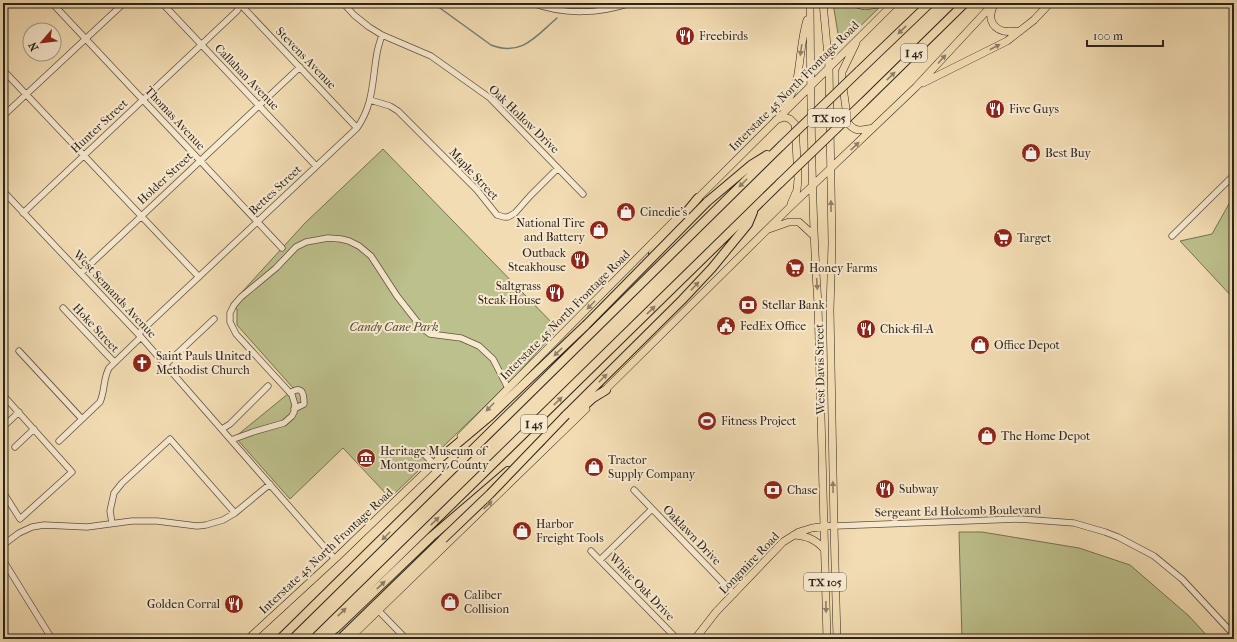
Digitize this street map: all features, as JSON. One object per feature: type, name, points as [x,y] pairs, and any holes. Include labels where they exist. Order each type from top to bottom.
[{"type":"highway","name":"I 45","points":[[280,639],[781,146],[930,3]]},
{"type":"highway","name":"I 45","points":[[314,639],[965,3]]},
{"type":"highway","points":[[436,462],[489,417],[586,325],[708,202],[751,165],[781,146]]},
{"type":"highway","points":[[534,390],[620,293],[698,198]]},
{"type":"highway","points":[[340,639],[490,494],[682,300],[712,268],[748,224],[754,209]]},
{"type":"highway","points":[[321,639],[336,628],[430,537],[489,486],[532,452],[593,398],[606,390]]},
{"type":"main road","name":"West Davis Street","points":[[810,3],[812,186],[818,304],[827,639]]},
{"type":"main road","name":"West Davis Street","points":[[823,3],[829,67],[832,243],[830,310],[837,639]]},
{"type":"main road","points":[[853,3],[865,6],[886,3]]},
{"type":"main road","name":"Interstate 45 North Frontage Road","points":[[248,639],[436,462],[774,121],[894,3]]},
{"type":"main road","points":[[994,3],[990,12],[991,20],[996,27],[1004,31],[1020,31]]},
{"type":"main road","points":[[349,639],[606,390],[789,208],[916,88],[994,3]]},
{"type":"main road","points":[[916,88],[931,78],[969,61],[1007,41],[1034,20],[1050,3]]},
{"type":"main road","points":[[780,115],[797,80],[802,38],[810,12]]},
{"type":"main road","points":[[859,37],[842,72],[848,123],[852,128],[858,131],[873,128]]},
{"type":"main road","points":[[774,121],[784,117],[790,119],[795,124],[798,179],[797,190],[789,208]]},
{"type":"main road","points":[[767,230],[789,222],[799,222],[814,236]]},
{"type":"main road","name":"Longmire Road","points":[[694,639],[776,548],[792,535],[812,528],[834,526]]},
{"type":"main road","points":[[792,535],[809,537],[824,549]]},
{"type":"street","name":"Thomas Avenue","points":[[52,3],[282,248]]},
{"type":"street","points":[[3,116],[124,3]]},
{"type":"street","name":"Callahan Avenue","points":[[162,3],[316,166]]},
{"type":"street","name":"Oak Hollow Drive","points":[[343,3],[354,15],[369,27],[382,35],[431,56],[490,98],[583,194]]},
{"type":"street","points":[[532,3],[550,8],[591,12],[611,10],[631,3]]},
{"type":"street","points":[[567,3],[567,10]]},
{"type":"street","name":"Hunter Street","points":[[23,213],[237,11],[240,4]]},
{"type":"street","name":"Stevens Avenue","points":[[240,4],[357,128]]},
{"type":"street","name":"Bettes Street","points":[[59,441],[100,402],[103,395],[106,374],[114,362],[199,277],[357,128],[366,113],[370,100],[377,52],[382,35]]},
{"type":"street","name":"Holder Street","points":[[80,273],[300,67]]},
{"type":"street","points":[[3,70],[199,277]]},
{"type":"street","name":"Maple Street","points":[[370,100],[390,106],[398,111],[477,190],[497,215],[508,217],[515,213],[558,168]]},
{"type":"street","points":[[1172,236],[1234,175]]},
{"type":"street","name":"West Semands Avenue","points":[[3,191],[139,336],[335,558]]},
{"type":"street","points":[[231,440],[284,423],[292,416],[295,405],[292,395],[236,334],[230,322],[230,313],[234,305],[241,297],[276,268],[296,247],[306,242],[328,238],[349,241],[362,248],[371,256],[397,296],[422,328],[430,334],[461,338],[479,346],[493,359],[508,388]]},
{"type":"street","name":"Hoke Street","points":[[63,308],[114,362]]},
{"type":"street","points":[[165,365],[214,319]]},
{"type":"street","points":[[19,351],[82,419]]},
{"type":"street","points":[[222,429],[230,424],[268,386]]},
{"type":"street","points":[[290,393],[296,389],[299,389],[304,400],[304,404],[294,409]]},
{"type":"street","points":[[3,395],[72,472],[20,519],[3,492]]},
{"type":"street","points":[[3,427],[19,412]]},
{"type":"street","points":[[15,447],[34,429]]},
{"type":"street","points":[[112,523],[110,511],[114,493],[122,483],[170,439],[235,513]]},
{"type":"street","points":[[424,454],[436,462]]},
{"type":"street","points":[[3,545],[19,533],[32,527],[44,525],[87,527],[132,520],[206,526],[223,520],[235,513],[270,484]]},
{"type":"street","name":"Oaklawn Drive","points":[[634,490],[734,594]]},
{"type":"street","points":[[600,560],[652,509]]},
{"type":"street","name":"Sergeant Ed Holcomb Boulevard","points":[[834,526],[1020,519],[1074,523],[1118,537],[1148,552],[1160,560],[1182,579],[1234,635]]},
{"type":"street","name":"White Oak Drive","points":[[591,551],[677,639]]},
{"type":"street","points":[[3,560],[52,639]]},
{"type":"street","points":[[379,611],[406,639]]},
{"type":"green space","points":[[833,3],[884,3],[840,46]]},
{"type":"green space","name":"Candy Cane Park","points":[[383,149],[558,329],[510,382],[390,498],[343,448],[290,499],[235,437],[294,389],[237,325],[237,309],[231,304],[305,223]]},
{"type":"green space","points":[[1234,195],[1234,299],[1180,241],[1212,234]]},
{"type":"green space","points":[[959,532],[982,532],[1079,548],[1130,565],[1189,616],[1210,639],[962,639]]},
{"type":"waterway","points":[[433,3],[491,45],[502,48],[511,48],[528,43],[557,18]]},
{"type":"place","name":"Freebirds","points":[[685,36]]},
{"type":"place","name":"Five Guys","points":[[995,109]]},
{"type":"place","name":"Best Buy","points":[[1031,153]]},
{"type":"place","name":"Cinedie's","points":[[626,212]]},
{"type":"place","name":"National Tire and Battery","points":[[599,230]]},
{"type":"place","name":"Target","points":[[1003,238]]},
{"type":"place","name":"Outback Steakhouse","points":[[580,260]]},
{"type":"place","name":"Honey Farms","points":[[795,268]]},
{"type":"place","name":"Saltgrass Steak House","points":[[555,293]]},
{"type":"place","name":"Stellar Bank","points":[[748,305]]},
{"type":"place","name":"FedEx Office","points":[[726,326]]},
{"type":"place","name":"Chick-fil-A","points":[[866,329]]},
{"type":"place","name":"Office Depot","points":[[980,345]]},
{"type":"place","name":"Saint Pauls United Methodist Church","points":[[142,363]]},
{"type":"place","name":"Fitness Project","points":[[707,421]]},
{"type":"place","name":"The Home Depot","points":[[987,436]]},
{"type":"place","name":"Heritage Museum of Montgomery County","points":[[366,458]]},
{"type":"place","name":"Tractor Supply Company","points":[[594,467]]},
{"type":"place","name":"Subway","points":[[885,489]]},
{"type":"place","name":"Chase","points":[[773,490]]},
{"type":"place","name":"Harbor Freight Tools","points":[[522,531]]},
{"type":"place","name":"Caliber Collision","points":[[450,602]]},
{"type":"place","name":"Golden Corral","points":[[234,604]]}]
